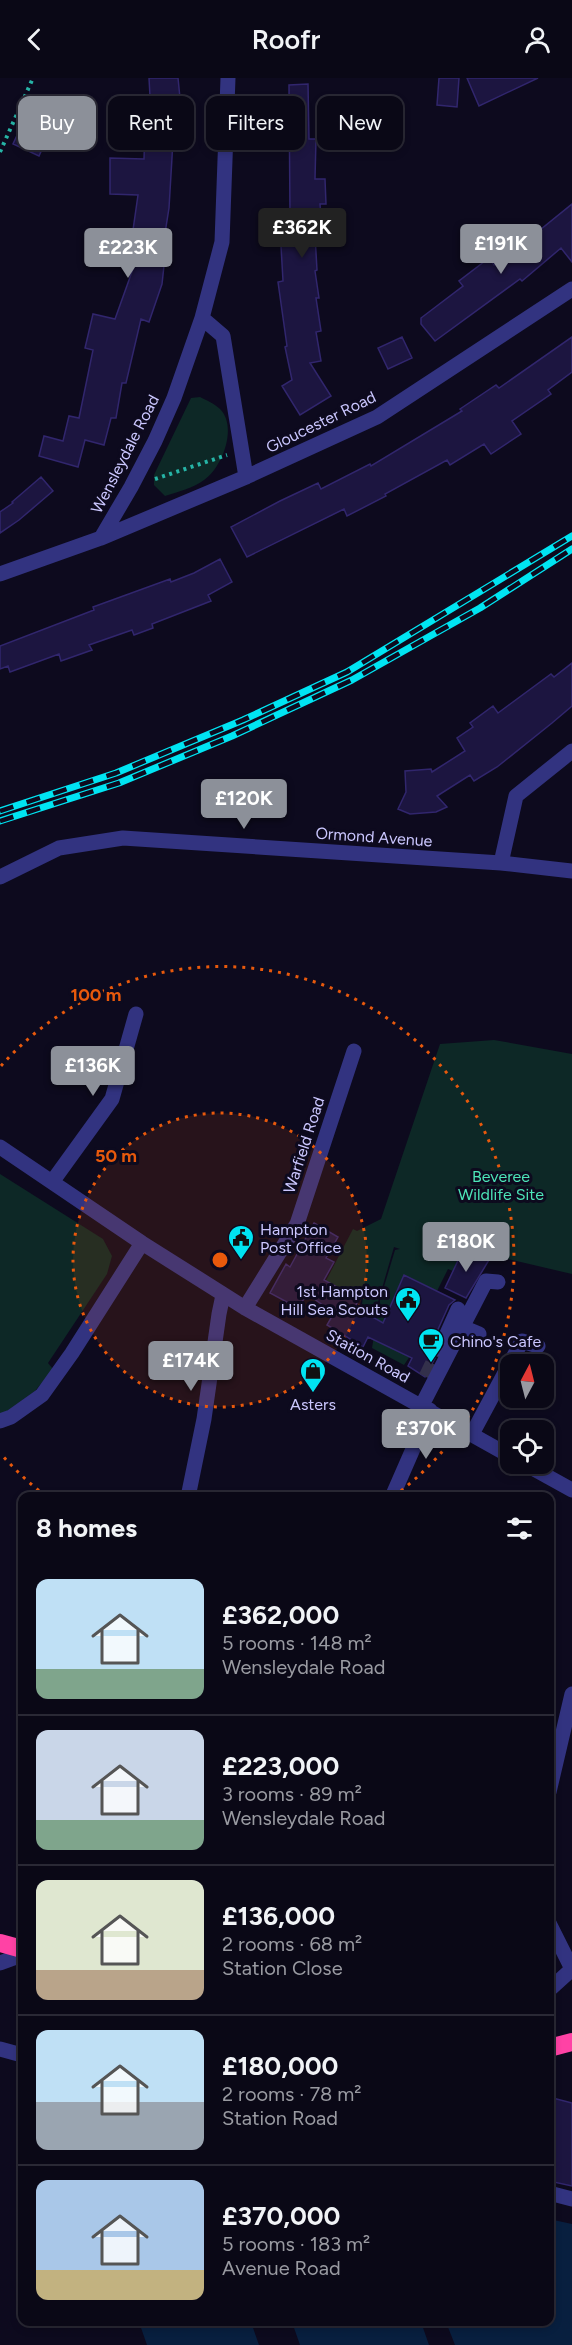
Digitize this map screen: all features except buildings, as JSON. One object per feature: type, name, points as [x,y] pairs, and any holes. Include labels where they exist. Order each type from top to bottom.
[{"type":"highway","points":[[0,1943],[18,1948]]},
{"type":"highway","points":[[554,2047],[572,2042]]},
{"type":"street","name":"Wensleydale Road","points":[[0,574],[101,538],[131,487],[174,398],[202,318],[222,242],[228,78]]},
{"type":"street","name":"Gloucester Road","points":[[101,538],[246,477],[377,417],[572,289]]},
{"type":"street","points":[[202,318],[223,336],[246,477]]},
{"type":"street","points":[[501,863],[516,796],[572,751]]},
{"type":"street","name":"Ormond Avenue","points":[[0,877],[59,848],[123,838],[501,863],[572,871]]},
{"type":"street","points":[[51,1182],[112,1099],[136,1014]]},
{"type":"street","name":"Warfield Road","points":[[245,1308],[297,1224],[354,1051]]},
{"type":"street","name":"Station Road","points":[[0,1147],[142,1243],[245,1308],[500,1450]]},
{"type":"street","points":[[0,1421],[12,1417],[42,1395],[72,1353],[142,1243]]},
{"type":"street","points":[[394,1492],[422,1406],[486,1281],[498,1282]]},
{"type":"street","points":[[189,1492],[204,1419],[219,1314],[224,1295]]},
{"type":"street","points":[[438,1352],[458,1309]]},
{"type":"street","points":[[462,1327],[479,1334]]},
{"type":"street","points":[[472,1434],[522,1341],[538,1346]]},
{"type":"street","points":[[422,1406],[426,1377]]},
{"type":"street","points":[[545,1474],[571,1487]]},
{"type":"street","points":[[554,1771],[572,1694]]},
{"type":"street","points":[[554,1933],[572,1969],[554,1985]]},
{"type":"street","points":[[0,1954],[0,1961],[18,1955]]},
{"type":"street","points":[[1,2051],[18,2054]]},
{"type":"street","points":[[554,2194],[572,2199]]},
{"type":"path","points":[[0,152],[33,78]]},
{"type":"path","points":[[131,487],[242,450]]},
{"type":"green space","points":[[200,397],[218,407],[225,417],[228,436],[222,457],[211,474],[200,483],[165,496],[154,485],[154,475],[191,398]]},
{"type":"green space","name":"Beveree Wildlife Site","points":[[494,1040],[572,1054],[572,1274],[469,1250],[458,1273],[448,1269],[437,1291],[404,1275],[394,1297],[402,1302],[410,1356],[404,1365],[372,1348],[380,1300],[395,1250],[400,1249],[394,1247],[376,1309],[362,1304],[363,1297],[345,1288],[334,1305],[318,1296],[353,1229],[357,1231],[381,1219],[440,1044]]},
{"type":"green space","points":[[0,1174],[103,1239],[112,1256],[107,1274],[48,1363],[53,1369],[35,1391],[0,1416]]},
{"type":"water","points":[[554,2220],[572,2224],[572,2345],[455,2345],[448,2326],[554,2326]]},
{"type":"water","points":[[140,2326],[252,2326],[259,2345],[147,2345]]},
{"type":"water","points":[[293,2326],[422,2326],[429,2345],[300,2345]]},
{"type":"tunnel","points":[[426,1377],[438,1352]]},
{"type":"railway","points":[[0,811],[116,773],[243,720],[347,672],[572,536]]},
{"type":"railway","points":[[0,821],[119,783],[232,736],[352,680],[480,608],[572,549]]},
{"type":"place","name":"Hampton Post Office","points":[[241,1261]]},
{"type":"place","name":"1st Hampton Hill Sea Scouts","points":[[408,1323]]},
{"type":"place","name":"Chino's Cafe","points":[[431,1364]]},
{"type":"place","name":"Asters","points":[[313,1394]]}]
